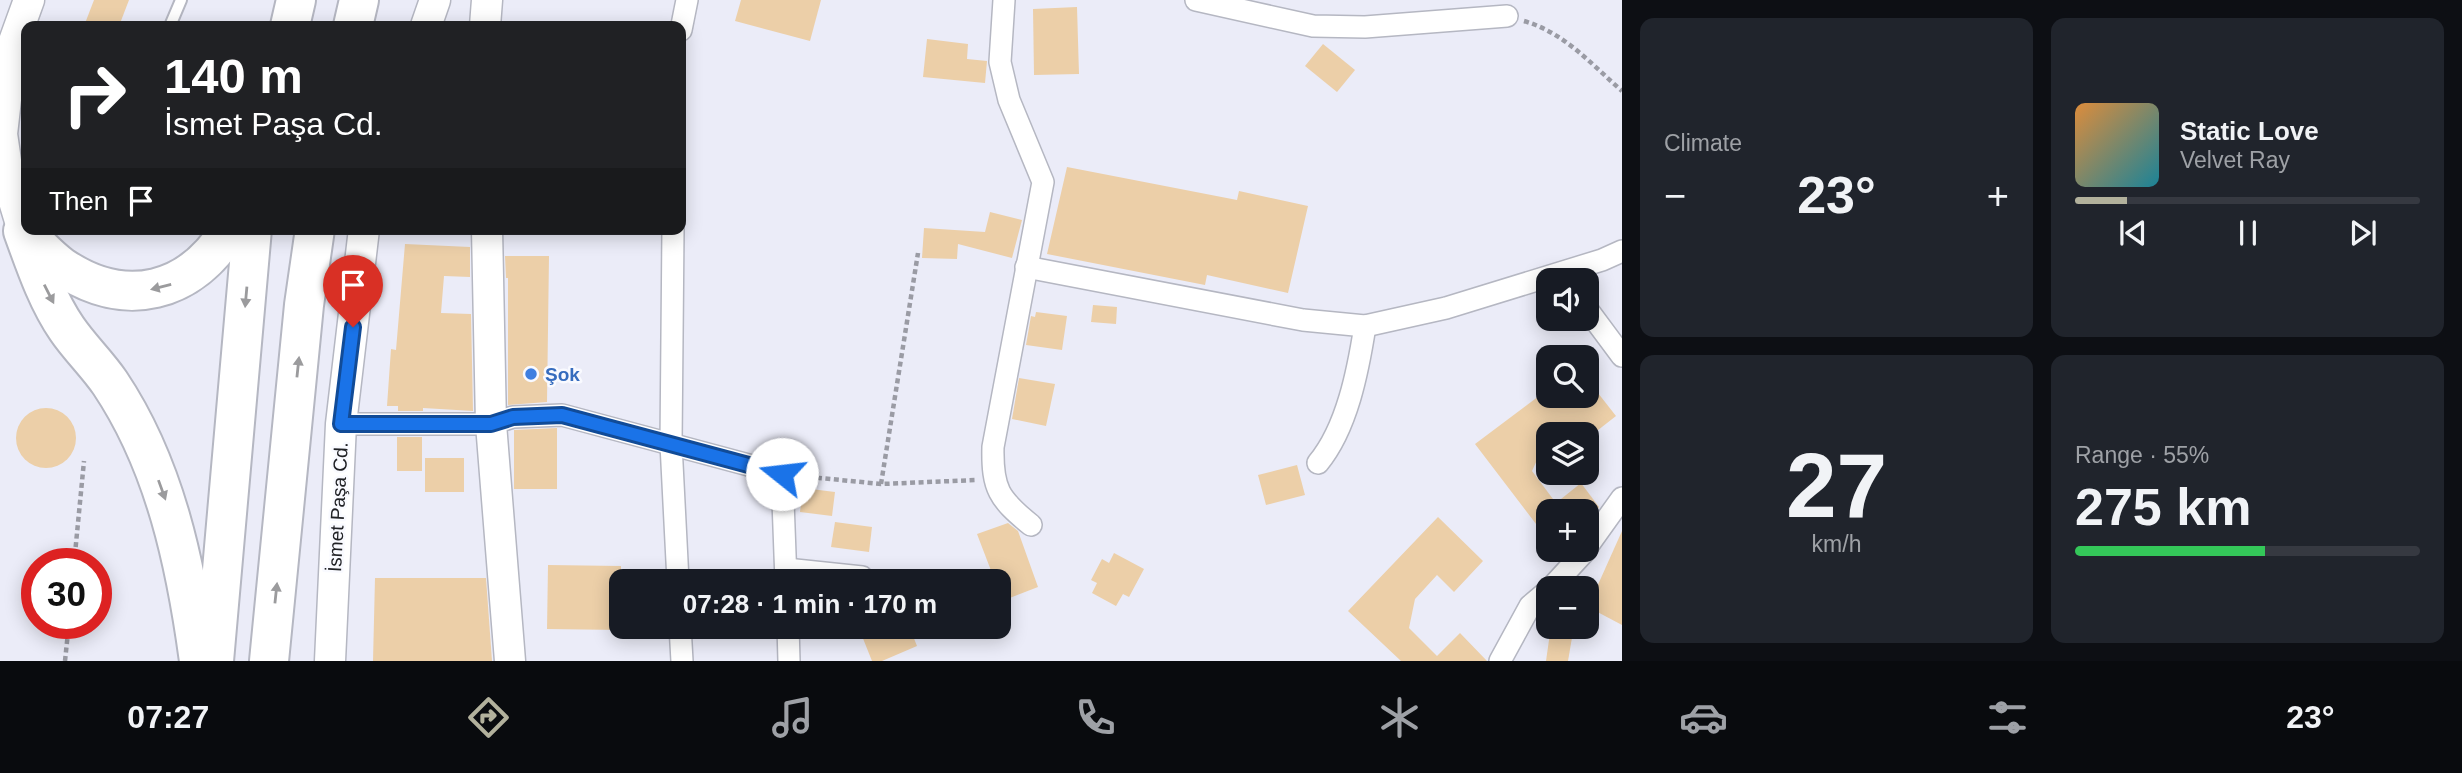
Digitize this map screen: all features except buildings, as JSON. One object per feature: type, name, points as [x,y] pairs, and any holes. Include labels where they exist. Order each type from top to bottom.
[{"type":"highway","points":[[291,21],[296,0]]},
{"type":"highway","points":[[354,21],[359,0]]},
{"type":"highway","points":[[24,235],[40,278],[66,327],[111,384],[161,486],[178,544],[198,661]]},
{"type":"highway","points":[[27,235],[62,267],[102,287],[144,291],[180,282],[212,255],[226,235]]},
{"type":"highway","points":[[214,661],[251,235]]},
{"type":"highway","points":[[269,661],[304,304],[314,235]]},
{"type":"main road","points":[[21,21],[29,0]]},
{"type":"main road","points":[[428,21],[435,0]]},
{"type":"main road","points":[[485,21],[487,0]]},
{"type":"main road","points":[[21,22],[12,47],[2,134],[10,188],[21,224]]},
{"type":"main road","name":"İsmet Paşa Cd.","points":[[330,661],[341,424],[363,235]]},
{"type":"main road","points":[[487,235],[491,424],[510,661]]},
{"type":"street","points":[[683,21],[687,0]]},
{"type":"street","points":[[1004,0],[1000,62],[1009,100],[1043,181],[993,447],[992,479],[1005,504],[1031,525]]},
{"type":"street","points":[[1196,0],[1312,26],[1366,27],[1507,16]]},
{"type":"street","points":[[673,235],[671,444],[677,569]]},
{"type":"street","points":[[1581,268],[1622,251]]},
{"type":"street","points":[[1026,267],[1303,320],[1365,326],[1446,309],[1536,284]]},
{"type":"street","points":[[1599,325],[1622,356]]},
{"type":"street","points":[[1318,463],[1333,445],[1360,357],[1365,326]]},
{"type":"street","points":[[341,424],[491,424],[513,417],[562,415],[782,474],[786,569]]},
{"type":"street","points":[[1599,530],[1622,498]]},
{"type":"street","points":[[1561,576],[1574,562]]},
{"type":"street","points":[[1500,661],[1530,606],[1536,601]]},
{"type":"street","points":[[681,639],[682,661]]},
{"type":"street","points":[[788,639],[789,661]]},
{"type":"lane","points":[[172,21],[181,0]]},
{"type":"path","points":[[1507,16],[1542,27],[1579,51],[1622,91]]},
{"type":"path","points":[[881,484],[918,253]]},
{"type":"path","points":[[76,548],[84,461]]},
{"type":"path","points":[[782,474],[881,484],[992,479]]},
{"type":"path","points":[[65,661],[67,639]]},
{"type":"place","name":"Şok","points":[[531,374]]},
{"type":"route","points":[[353,327],[341,424],[491,424],[513,417],[562,415],[782,474]]}]
